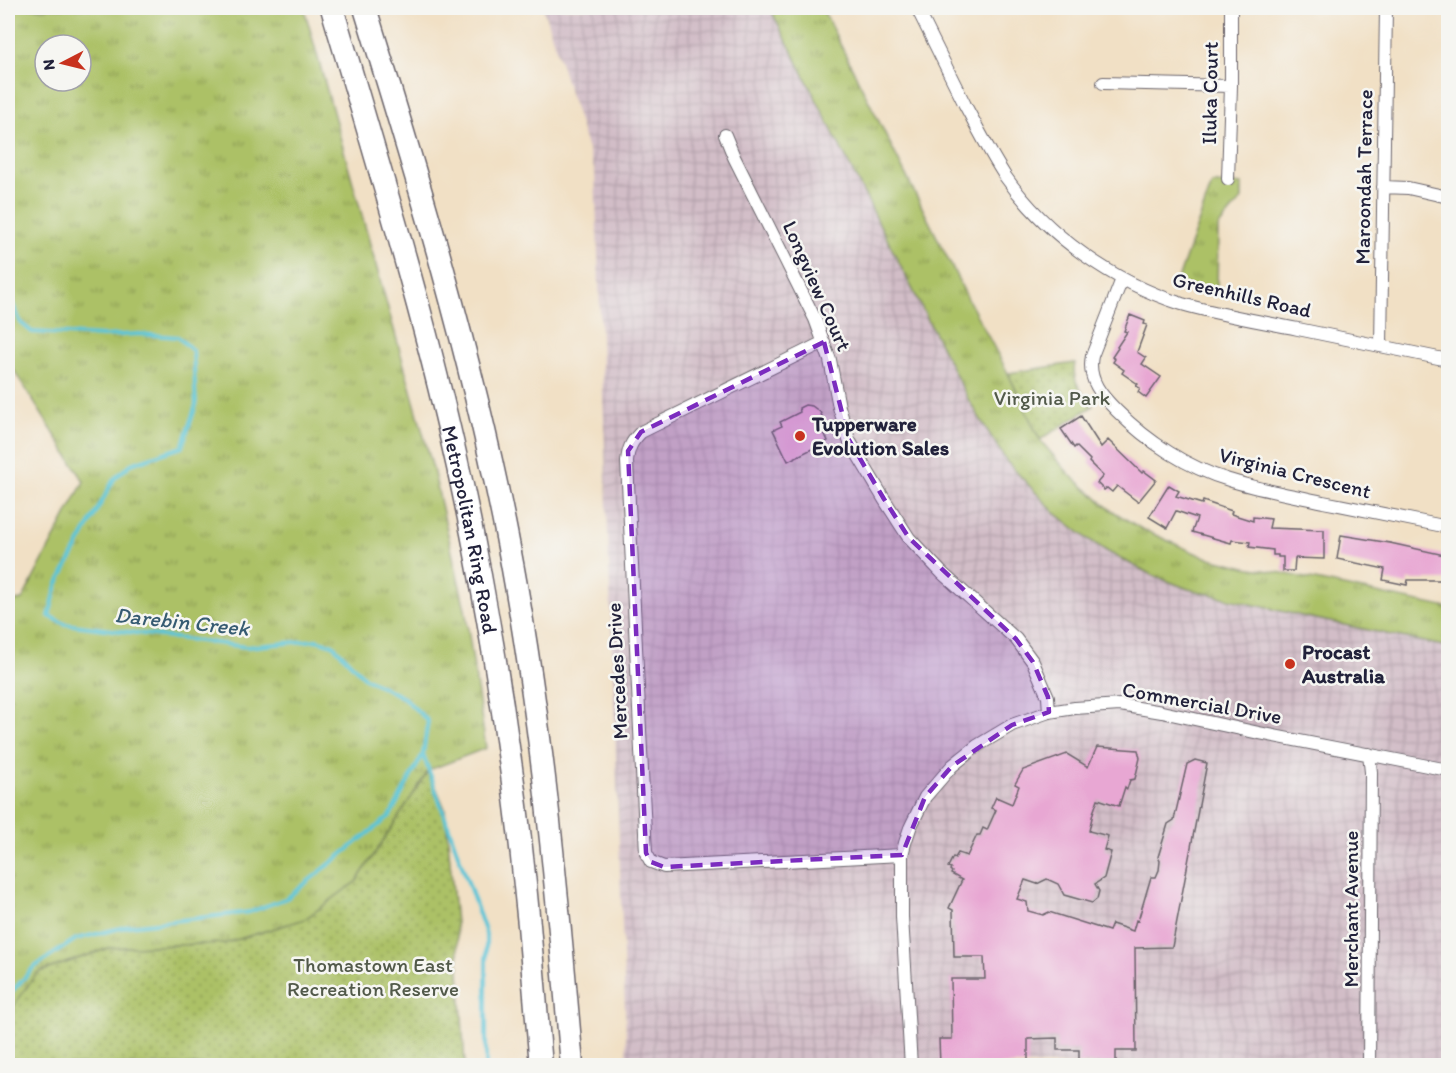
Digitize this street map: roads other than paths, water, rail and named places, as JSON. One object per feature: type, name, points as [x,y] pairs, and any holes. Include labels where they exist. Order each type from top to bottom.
[{"type":"highway","name":"Metropolitan Ring Road","points":[[332,8],[410,277],[449,428],[479,569],[510,756],[529,922],[541,1065]]},
{"type":"highway","name":"Metropolitan Ring Road","points":[[365,8],[458,324],[507,537],[543,771],[572,1065]]},
{"type":"street","name":"Greenhills Road","points":[[917,8],[986,145],[1006,177],[1052,228],[1086,256],[1122,279],[1152,293],[1200,308],[1449,360]]},
{"type":"street","name":"Iluka Court","points":[[1228,179],[1231,8]]},
{"type":"street","name":"Maroondah Terrace","points":[[1381,346],[1386,8]]},
{"type":"street","points":[[1103,84],[1231,86]]},
{"type":"street","name":"Longview Court","points":[[725,135],[824,342],[849,440],[909,538],[942,573],[1016,639],[1033,662],[1048,697],[1049,712]]},
{"type":"street","points":[[1383,187],[1408,188],[1449,196]]},
{"type":"street","name":"Virginia Crescent","points":[[1122,279],[1092,356],[1090,370],[1101,394],[1124,418],[1152,441],[1195,466],[1227,480],[1265,490],[1449,527]]},
{"type":"street","name":"Mercedes Drive","points":[[824,342],[640,432],[632,441],[628,451],[646,853],[651,862],[664,867],[902,855]]},
{"type":"street","name":"Commercial Drive","points":[[910,1065],[902,917],[902,855],[910,828],[924,798],[952,766],[977,746],[1012,725],[1049,712],[1120,705],[1449,770]]},
{"type":"street","name":"Merchant Avenue","points":[[1369,754],[1371,772],[1370,1065]]},
{"type":"waterway","name":"Darebin Creek","points":[[8,294],[21,323],[32,332],[178,337],[193,351],[196,405],[182,447],[131,464],[114,479],[57,585],[49,616],[65,624],[247,647],[316,640],[333,645],[365,678],[404,698],[428,721],[423,754],[390,816],[287,898],[250,912],[129,926],[76,939],[33,968],[8,996]]},
{"type":"waterway","points":[[423,754],[486,934],[486,1066]]},
{"type":"place","name":"Tupperware Evolution Sales","points":[[800,436]]},
{"type":"place","name":"Procast Australia","points":[[1290,664]]},
{"type":"park label","name":"Virginia Park","points":[[1052,398]]},
{"type":"park label","name":"Thomastown East Recreation Reserve","points":[[373,977]]}]
